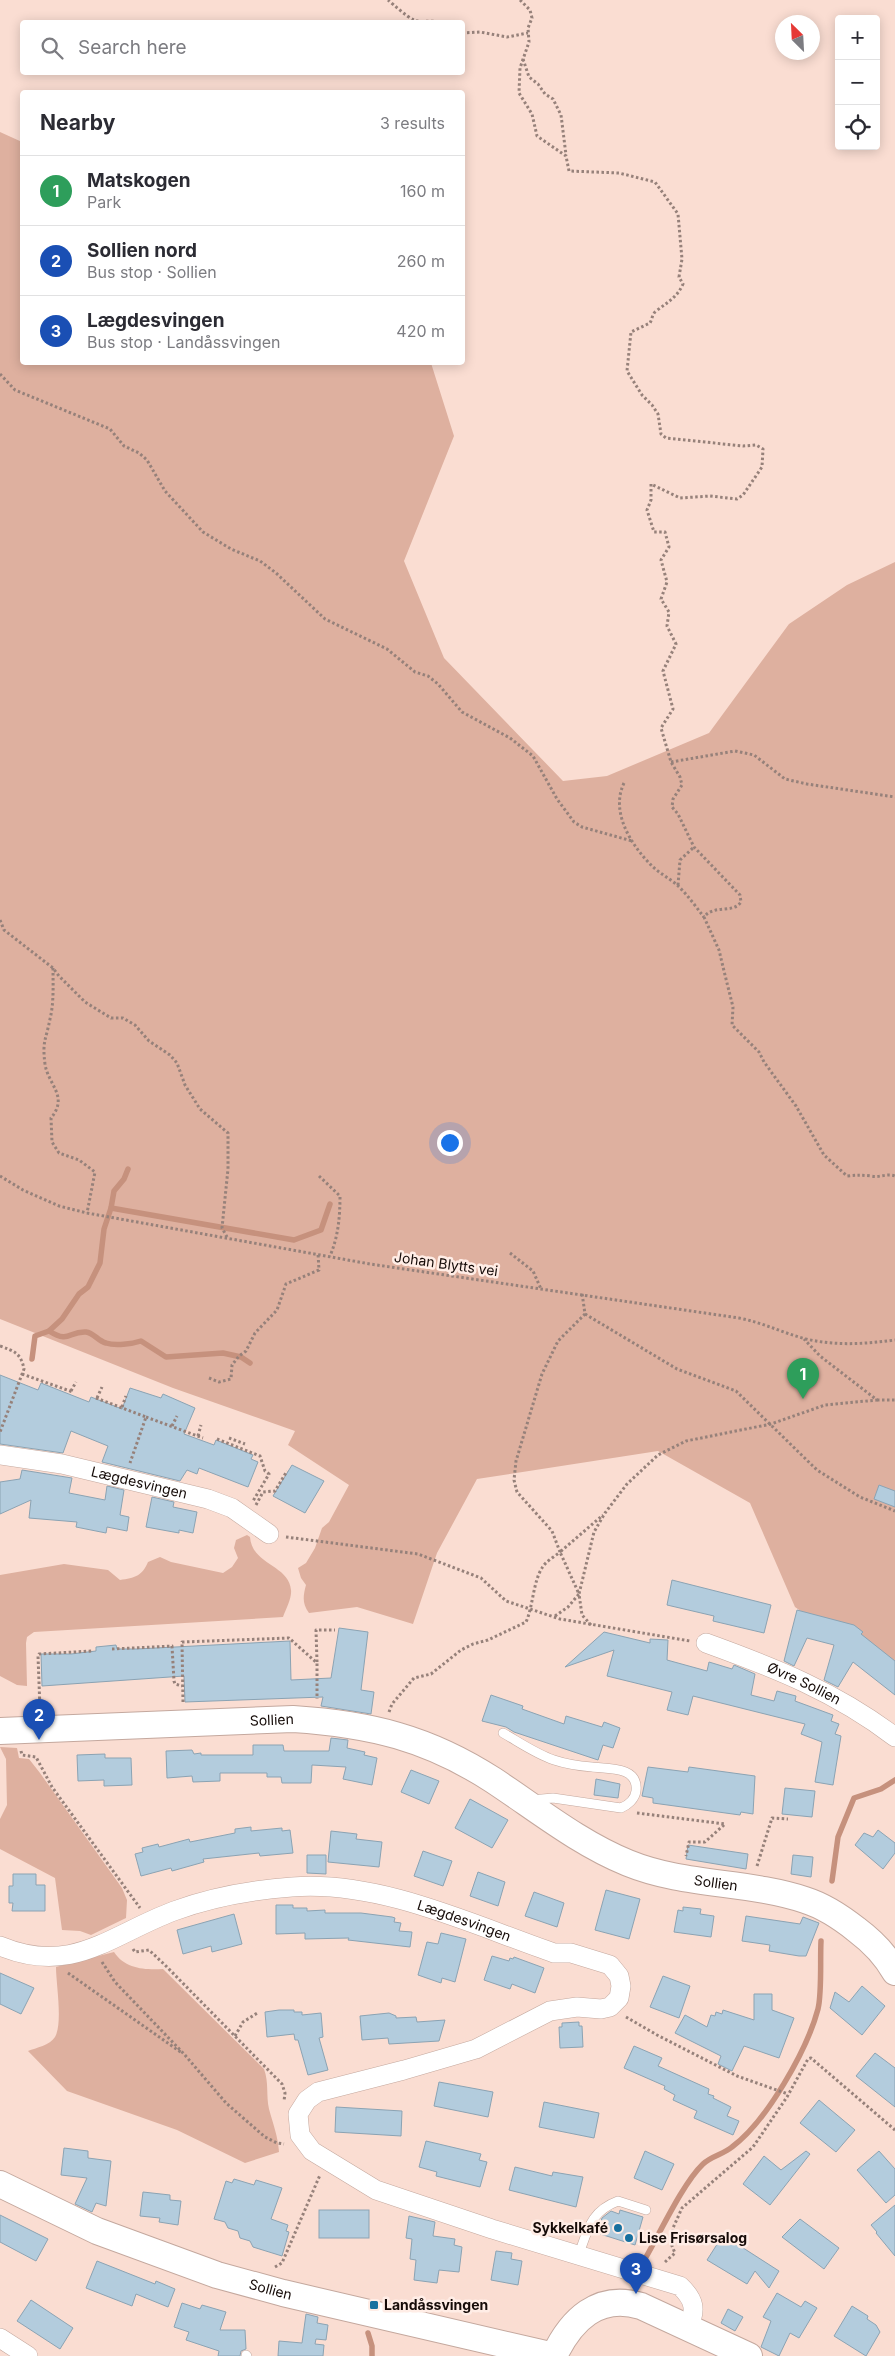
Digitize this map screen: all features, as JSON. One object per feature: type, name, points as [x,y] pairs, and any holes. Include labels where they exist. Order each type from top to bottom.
[{"type":"street","name":"Lægdesvingen","points":[[0,1455],[62,1464],[208,1498],[232,1508],[269,1534]]},
{"type":"street","name":"Øvre Sollien","points":[[706,1643],[775,1668],[804,1681],[850,1705],[895,1737]]},
{"type":"street","name":"Sollien","points":[[0,1731],[266,1719],[317,1720],[384,1731],[427,1744],[444,1752],[491,1779],[546,1817],[609,1855],[642,1868],[681,1878],[783,1894],[806,1900],[846,1921],[872,1942],[882,1952],[895,1972]]},
{"type":"street","name":"Lægdesvingen","points":[[0,1946],[30,1956],[54,1958],[95,1947],[148,1921],[204,1901],[268,1889],[322,1887],[368,1893],[424,1907],[554,1953],[571,1953],[610,1965],[619,1976],[621,1986],[619,1998],[610,2007]]},
{"type":"street","points":[[610,2007],[601,2009],[577,2007],[558,2009],[538,2016],[504,2036],[476,2049],[318,2092],[307,2100],[298,2114],[299,2130],[307,2147],[328,2162],[376,2190],[492,2229],[680,2286],[692,2300],[694,2309],[688,2327]]},
{"type":"street","name":"Sollien","points":[[0,2184],[97,2232],[217,2275],[291,2295],[554,2356]]},
{"type":"street","points":[[554,2356],[569,2328],[586,2314],[605,2305],[631,2303],[749,2356]]},
{"type":"street","points":[[0,2338],[28,2356]]},
{"type":"lane","points":[[503,1733],[552,1759],[625,1772],[634,1780],[636,1790],[631,1801],[621,1808],[553,1798],[535,1799],[526,1802]]},
{"type":"lane","points":[[579,2254],[592,2220],[605,2206],[618,2201],[646,2210]]},
{"type":"path","points":[[388,0],[412,19],[421,20]]},
{"type":"path","points":[[520,0],[530,10],[532,18],[528,33],[529,42],[522,59],[518,80],[519,93],[532,114],[537,136],[566,156]]},
{"type":"path","points":[[465,33],[480,32],[507,37],[528,33]]},
{"type":"path","points":[[522,59],[529,77],[538,84],[545,94],[553,99],[561,115],[569,171],[619,173],[654,182],[678,214],[682,259],[679,277],[683,284],[680,292],[669,303],[655,312],[650,323],[632,332],[628,347],[627,371],[658,414],[662,434],[666,438],[743,446],[756,445],[762,449],[762,467],[743,496],[737,499],[710,496],[680,498],[651,484],[652,500],[647,510],[654,532],[665,532],[665,540],[669,547],[661,560],[667,582],[661,599],[669,612],[667,626],[676,644],[663,671],[673,712],[665,718],[661,728],[671,762],[680,777],[682,785],[673,799],[672,807],[678,814],[694,847],[740,895],[741,902],[734,907],[715,909],[708,912],[704,917]]},
{"type":"path","points":[[0,374],[15,390],[110,430],[124,446],[139,453],[147,460],[164,491],[203,532],[231,549],[260,561],[276,572],[324,619],[387,649],[416,672],[428,676],[438,684],[462,712],[510,738],[533,756],[556,799],[574,822],[582,827],[632,841]]},
{"type":"path","points":[[671,762],[735,751],[754,755],[785,779],[895,797]]},
{"type":"path","points":[[624,783],[619,794],[620,813],[632,841],[652,866],[678,885],[704,917],[722,964],[733,1007],[733,1028],[759,1052],[764,1062],[796,1106],[824,1155],[847,1176],[864,1174],[872,1177],[891,1174],[895,1176]]},
{"type":"path","points":[[678,885],[680,860],[694,847]]},
{"type":"path","points":[[0,920],[4,930]]},
{"type":"path","points":[[0,927],[53,968],[85,1002],[111,1018],[123,1018],[135,1025],[149,1041],[170,1055],[177,1063],[185,1084],[200,1109],[228,1134],[228,1169],[222,1228],[227,1237]]},
{"type":"path","points":[[53,968],[50,1018],[43,1044],[46,1068],[56,1087],[58,1100],[57,1110],[51,1118],[52,1142],[59,1153],[79,1160],[95,1172],[87,1213]]},
{"type":"path","name":"Johan Blytts vei","points":[[0,1176],[23,1190],[59,1206],[87,1213],[370,1264],[746,1319],[804,1339],[834,1344],[860,1344],[895,1340]]},
{"type":"path","points":[[319,1176],[340,1196],[340,1218],[336,1242],[330,1256]]},
{"type":"path","points":[[510,1252],[532,1271],[541,1289]]},
{"type":"path","points":[[209,1378],[219,1382],[232,1379],[232,1365],[246,1351],[255,1333],[277,1310],[286,1284],[319,1270],[318,1254]]},
{"type":"path","points":[[582,1294],[585,1314]]},
{"type":"path","points":[[585,1314],[676,1369],[736,1391],[817,1470],[860,1496],[895,1511]]},
{"type":"path","points":[[585,1314],[558,1341],[542,1374],[516,1461],[514,1480],[517,1492],[552,1531],[579,1594],[582,1615],[591,1625]]},
{"type":"path","points":[[804,1339],[820,1356],[877,1400]]},
{"type":"path","points":[[0,1346],[18,1352],[22,1359],[22,1374],[0,1432]]},
{"type":"path","points":[[22,1374],[72,1392],[76,1382]]},
{"type":"path","points":[[102,1387],[97,1398],[203,1438]]},
{"type":"path","points":[[122,1407],[126,1396]]},
{"type":"path","points":[[554,1616],[568,1607],[579,1594],[594,1532],[605,1513],[627,1484],[658,1455],[686,1441],[771,1424],[825,1405],[895,1400]]},
{"type":"path","points":[[172,1426],[176,1416]]},
{"type":"path","points":[[134,1452],[146,1418]]},
{"type":"path","points":[[198,1436],[201,1425]]},
{"type":"path","points":[[229,1438],[236,1444],[245,1444]]},
{"type":"path","points":[[217,1439],[236,1444],[260,1456],[264,1471],[268,1474],[249,1508]]},
{"type":"path","points":[[263,1492],[275,1491],[287,1471]]},
{"type":"path","points":[[384,1731],[392,1704],[414,1678],[431,1674],[461,1650],[472,1644],[488,1640],[526,1622],[532,1610],[532,1597],[541,1569],[605,1513]]},
{"type":"path","points":[[269,1534],[418,1554],[481,1578],[506,1602],[591,1625],[706,1643]]},
{"type":"path","points":[[317,1720],[316,1630],[335,1630]]},
{"type":"path","points":[[183,1723],[181,1644],[186,1641],[288,1638],[317,1663]]},
{"type":"path","points":[[112,1648],[172,1646],[175,1684],[182,1686]]},
{"type":"path","points":[[40,1715],[39,1654],[92,1651]]},
{"type":"path","points":[[20,1747],[22,1755],[36,1757],[52,1787],[110,1864],[148,1921]]},
{"type":"path","points":[[621,1808],[630,1812],[725,1824],[705,1842]]},
{"type":"path","points":[[759,1862],[772,1818],[788,1819]]},
{"type":"path","points":[[129,1943],[135,1952],[149,1950],[282,2084],[285,2093],[283,2102],[287,2106]]},
{"type":"path","points":[[95,1947],[110,1976],[184,2054],[226,2102],[265,2136],[277,2143],[307,2147]]},
{"type":"path","points":[[54,1958],[63,1969],[184,2054]]},
{"type":"path","points":[[610,2007],[657,2036],[737,2076],[789,2094]]},
{"type":"path","points":[[235,2036],[242,2022],[259,2012]]},
{"type":"path","points":[[662,2265],[675,2253],[672,2246],[673,2228],[682,2208],[753,2147],[789,2094],[808,2059],[811,2058],[895,2130]]},
{"type":"path","points":[[267,2269],[282,2263],[309,2196],[328,2162]]},
{"type":"shaded area","points":[[0,132],[20,141],[20,365],[432,365],[454,436],[404,561],[444,658],[563,781],[607,776],[709,733],[789,624],[847,585],[895,562],[895,1678],[795,1607],[750,1503],[658,1451],[477,1479],[437,1553],[413,1624],[357,1607],[309,1613],[304,1600],[306,1585],[301,1578],[298,1568],[306,1563],[315,1548],[322,1528],[329,1522],[349,1485],[288,1445],[295,1431],[173,1388],[0,1319]]},
{"type":"shaded area","points":[[247,1535],[250,1537],[252,1546],[257,1554],[284,1575],[289,1582],[291,1596],[283,1617],[34,1632],[27,1637],[26,1643],[27,1686],[17,1685],[0,1676],[0,1575],[64,1564],[108,1570],[120,1580],[137,1576],[148,1562],[160,1557],[171,1562],[223,1573],[232,1567],[238,1558],[234,1548],[236,1540]]},
{"type":"shaded area","points":[[0,1747],[17,1748],[19,1758],[29,1759],[40,1773],[122,1888],[127,1900],[126,1918],[91,1935],[80,1931],[62,1930],[55,1878],[0,1849],[0,1819],[7,1805],[6,1759]]},
{"type":"shaded area","points":[[114,1952],[119,1958],[130,1965],[142,1969],[163,1969],[264,2069],[269,2109],[279,2152],[245,2163],[177,2130],[67,2091],[28,2051],[53,2040],[57,2031],[59,2013],[56,1967]]},
{"type":"building","points":[[0,1375],[38,1390],[41,1383],[89,1402],[91,1397],[122,1409],[130,1388],[161,1398],[163,1394],[195,1408],[184,1434],[214,1445],[216,1440],[253,1455],[251,1459],[258,1462],[248,1487],[199,1468],[197,1474],[187,1470],[180,1481],[102,1462],[108,1446],[71,1431],[63,1453],[0,1444]]},
{"type":"building","points":[[292,1465],[324,1481],[305,1513],[273,1496]]},
{"type":"building","points":[[22,1470],[72,1478],[69,1493],[105,1500],[107,1486],[124,1490],[120,1515],[129,1517],[127,1531],[107,1527],[106,1533],[76,1527],[77,1522],[29,1518],[31,1500],[0,1514],[0,1482],[20,1479]]},
{"type":"building","points":[[879,1485],[895,1491],[895,1507],[874,1499]]},
{"type":"building","points":[[152,1497],[174,1502],[173,1507],[197,1512],[193,1533],[179,1530],[179,1533],[146,1527]]},
{"type":"building","points":[[672,1580],[771,1605],[764,1633],[713,1621],[714,1616],[667,1605]]},
{"type":"building","points":[[797,1610],[854,1625],[863,1632],[861,1634],[895,1661],[895,1695],[853,1662],[838,1687],[824,1680],[834,1645],[807,1638],[794,1666],[784,1661]]},
{"type":"building","points":[[339,1628],[368,1632],[361,1690],[374,1692],[371,1714],[321,1706],[323,1697],[185,1702],[184,1676],[42,1686],[41,1654],[71,1654],[96,1651],[96,1647],[116,1645],[117,1649],[137,1649],[290,1641],[291,1680],[331,1678]]},
{"type":"building","points":[[604,1632],[650,1643],[650,1639],[668,1640],[667,1660],[707,1671],[709,1662],[732,1669],[734,1665],[755,1674],[751,1695],[774,1701],[777,1691],[796,1696],[795,1701],[833,1715],[831,1721],[839,1724],[835,1734],[841,1736],[833,1785],[815,1782],[822,1742],[801,1734],[805,1724],[693,1696],[688,1715],[667,1710],[672,1692],[607,1676],[614,1650],[565,1667]]},
{"type":"building","points":[[491,1695],[523,1706],[522,1709],[564,1724],[566,1716],[602,1727],[604,1722],[620,1728],[613,1748],[603,1745],[598,1760],[514,1732],[506,1727],[482,1721]]},
{"type":"building","points":[[331,1738],[348,1740],[347,1748],[365,1752],[364,1755],[377,1758],[372,1785],[343,1779],[346,1767],[312,1765],[311,1783],[282,1783],[281,1777],[267,1777],[267,1773],[220,1773],[220,1781],[193,1782],[192,1776],[167,1778],[166,1751],[192,1750],[194,1754],[201,1753],[201,1755],[253,1755],[253,1745],[283,1745],[284,1751],[329,1751]]},
{"type":"building","points":[[105,1754],[105,1758],[131,1758],[132,1785],[104,1786],[104,1780],[78,1781],[77,1755]]},
{"type":"building","points":[[648,1767],[688,1772],[689,1767],[755,1776],[753,1814],[741,1812],[740,1815],[653,1803],[653,1798],[642,1796]]},
{"type":"building","points":[[411,1770],[439,1781],[429,1804],[401,1792]]},
{"type":"building","points":[[596,1779],[620,1784],[618,1798],[594,1795]]},
{"type":"building","points":[[785,1788],[815,1791],[812,1817],[782,1814]]},
{"type":"building","points":[[470,1799],[508,1820],[492,1848],[455,1828]]},
{"type":"building","points":[[251,1827],[251,1831],[282,1828],[282,1831],[290,1830],[293,1853],[260,1856],[259,1853],[203,1859],[204,1862],[172,1871],[171,1868],[141,1876],[135,1854],[143,1852],[142,1848],[158,1844],[159,1847],[189,1839],[190,1842],[235,1833],[235,1829]]},
{"type":"building","points":[[878,1830],[895,1843],[895,1853],[883,1869],[855,1845],[864,1833],[873,1837]]},
{"type":"building","points":[[331,1831],[357,1834],[356,1839],[382,1842],[379,1867],[328,1862]]},
{"type":"building","points":[[688,1845],[748,1854],[746,1869],[686,1859]]},
{"type":"building","points":[[423,1851],[452,1861],[443,1886],[414,1876]]},
{"type":"building","points":[[307,1855],[326,1855],[326,1874],[307,1873]]},
{"type":"building","points":[[793,1855],[813,1857],[811,1877],[791,1874]]},
{"type":"building","points":[[478,1872],[505,1882],[498,1906],[470,1896]]},
{"type":"building","points":[[13,1874],[36,1874],[36,1885],[45,1885],[45,1911],[12,1911],[13,1903],[9,1903],[9,1886],[13,1886]]},
{"type":"building","points":[[606,1890],[640,1899],[629,1939],[595,1930]]},
{"type":"building","points":[[534,1892],[564,1903],[557,1927],[525,1916]]},
{"type":"building","points":[[276,1905],[293,1905],[293,1908],[307,1908],[307,1911],[325,1910],[325,1913],[361,1913],[392,1917],[395,1918],[394,1922],[401,1923],[399,1931],[412,1932],[410,1947],[348,1940],[349,1938],[305,1939],[305,1933],[276,1934]]},
{"type":"building","points":[[683,1907],[701,1909],[700,1914],[714,1916],[711,1937],[674,1932],[678,1910],[683,1911]]},
{"type":"building","points":[[234,1914],[242,1944],[212,1952],[211,1946],[183,1954],[177,1930]]},
{"type":"building","points":[[746,1916],[800,1924],[803,1917],[819,1923],[806,1956],[799,1956],[769,1951],[770,1945],[742,1941]]},
{"type":"building","points":[[441,1933],[466,1939],[455,1982],[442,1978],[441,1983],[418,1975],[427,1942],[438,1944]]},
{"type":"building","points":[[492,1956],[509,1961],[510,1958],[513,1959],[514,1957],[544,1968],[535,1993],[512,1984],[510,1989],[484,1980]]},
{"type":"building","points":[[0,1973],[34,1988],[21,2014],[0,2004]]},
{"type":"building","points":[[663,1976],[690,1986],[679,2018],[650,2007]]},
{"type":"building","points":[[862,1986],[885,2006],[862,2035],[830,2008],[835,1992],[849,2002]]},
{"type":"building","points":[[754,1994],[772,1994],[772,2010],[794,2018],[779,2058],[744,2046],[732,2071],[718,2064],[721,2056],[675,2033],[685,2015],[707,2027],[711,2015],[715,2016],[716,2012],[722,2014],[723,2010],[754,2020]]},
{"type":"building","points":[[294,2010],[294,2012],[302,2012],[302,2015],[321,2013],[323,2037],[319,2038],[328,2070],[308,2075],[298,2040],[295,2040],[294,2034],[267,2037],[265,2012]]},
{"type":"building","points":[[389,2013],[396,2016],[396,2018],[416,2017],[417,2022],[445,2020],[439,2041],[389,2044],[388,2038],[362,2040],[360,2016]]},
{"type":"building","points":[[579,2022],[579,2026],[582,2026],[583,2047],[560,2048],[559,2027],[562,2027],[562,2023]]},
{"type":"building","points":[[634,2046],[662,2058],[658,2066],[709,2089],[708,2094],[731,2107],[727,2116],[739,2121],[733,2135],[694,2118],[697,2111],[673,2100],[675,2095],[664,2089],[665,2086],[624,2068]]},
{"type":"building","points":[[875,2053],[895,2068],[895,2107],[856,2076]]},
{"type":"building","points":[[439,2082],[493,2092],[488,2117],[434,2106]]},
{"type":"building","points":[[819,2100],[855,2130],[836,2152],[800,2123]]},
{"type":"building","points":[[544,2102],[599,2113],[594,2138],[539,2127]]},
{"type":"building","points":[[336,2107],[402,2111],[401,2136],[335,2132]]},
{"type":"building","points":[[426,2141],[481,2154],[479,2160],[487,2162],[480,2187],[436,2176],[437,2172],[419,2167]]},
{"type":"building","points":[[64,2148],[88,2151],[88,2158],[111,2161],[106,2206],[96,2203],[92,2212],[75,2204],[87,2178],[61,2175]]},
{"type":"building","points":[[645,2151],[674,2164],[662,2190],[634,2178]]},
{"type":"building","points":[[806,2151],[810,2154],[770,2205],[743,2184],[764,2156],[781,2170]]},
{"type":"building","points":[[879,2151],[895,2169],[895,2195],[886,2203],[857,2170]]},
{"type":"building","points":[[515,2167],[552,2176],[553,2172],[583,2177],[576,2207],[509,2190]]},
{"type":"building","points":[[234,2179],[254,2185],[256,2180],[282,2188],[271,2219],[288,2225],[286,2231],[289,2232],[282,2256],[253,2247],[250,2241],[240,2238],[238,2231],[228,2228],[225,2222],[214,2219],[226,2181],[232,2183]]},
{"type":"building","points":[[143,2192],[170,2195],[170,2200],[181,2201],[178,2225],[159,2222],[160,2218],[140,2216]]},
{"type":"building","points":[[895,2205],[895,2256],[871,2225]]},
{"type":"building","points":[[319,2210],[369,2210],[369,2238],[319,2238]]},
{"type":"building","points":[[620,2210],[643,2217],[635,2245],[597,2233],[602,2218],[611,2211],[619,2214]]},
{"type":"building","points":[[0,2215],[48,2239],[36,2261],[0,2242]]},
{"type":"building","points":[[409,2216],[435,2222],[433,2236],[455,2239],[454,2245],[462,2247],[459,2272],[439,2270],[437,2283],[414,2280],[416,2260],[410,2259],[412,2239],[406,2238]]},
{"type":"building","points":[[800,2219],[839,2248],[824,2269],[782,2237]]},
{"type":"building","points":[[723,2235],[779,2271],[769,2288],[755,2271],[747,2284],[707,2260]]},
{"type":"building","points":[[496,2251],[512,2253],[511,2259],[522,2261],[518,2285],[491,2280]]},
{"type":"building","points":[[97,2261],[155,2284],[156,2281],[175,2289],[168,2307],[136,2294],[132,2306],[86,2288]]},
{"type":"building","points":[[777,2293],[801,2307],[805,2301],[817,2308],[799,2338],[790,2333],[779,2356],[761,2347],[771,2321],[763,2317]]},
{"type":"building","points":[[31,2300],[73,2328],[60,2349],[17,2321]]},
{"type":"building","points":[[182,2303],[200,2309],[202,2305],[226,2312],[220,2330],[245,2330],[246,2349],[241,2351],[240,2356],[218,2356],[219,2351],[186,2340],[189,2332],[174,2327]]},
{"type":"building","points":[[852,2306],[868,2316],[867,2319],[876,2325],[880,2332],[866,2356],[834,2336]]},
{"type":"building","points":[[728,2309],[743,2317],[735,2331],[721,2323]]},
{"type":"building","points":[[306,2314],[318,2317],[317,2323],[328,2325],[326,2340],[316,2339],[315,2344],[324,2345],[323,2356],[278,2356],[279,2341],[302,2343]]},
{"type":"waterway","points":[[49,1331],[62,1319],[79,1294],[88,1287],[100,1263],[104,1229],[114,1191],[124,1179],[128,1169]]},
{"type":"waterway","points":[[111,1208],[294,1240],[321,1230],[330,1204]]},
{"type":"waterway","points":[[32,1359],[35,1336],[49,1331],[65,1337],[86,1332],[110,1344],[128,1344],[141,1341],[166,1357],[223,1353],[241,1357],[250,1363]]},
{"type":"waterway","points":[[832,1881],[838,1837],[854,1798],[881,1789],[895,1780]]},
{"type":"waterway","points":[[645,2259],[695,2172],[706,2161],[729,2149],[745,2135],[759,2120],[784,2084],[805,2044],[818,2009],[821,1941]]},
{"type":"waterway","points":[[368,2333],[372,2346],[372,2356]]},
{"type":"place","name":"Matskogen","points":[[803,1399]]},
{"type":"place","name":"Sollien nord","points":[[39,1740]]},
{"type":"place","name":"Sykkelkafé","points":[[618,2228]]},
{"type":"place","name":"Lise Frisørsalog","points":[[629,2238]]},
{"type":"place","name":"Lægdesvingen","points":[[636,2294]]},
{"type":"place","name":"Landåssvingen","points":[[374,2305]]}]
